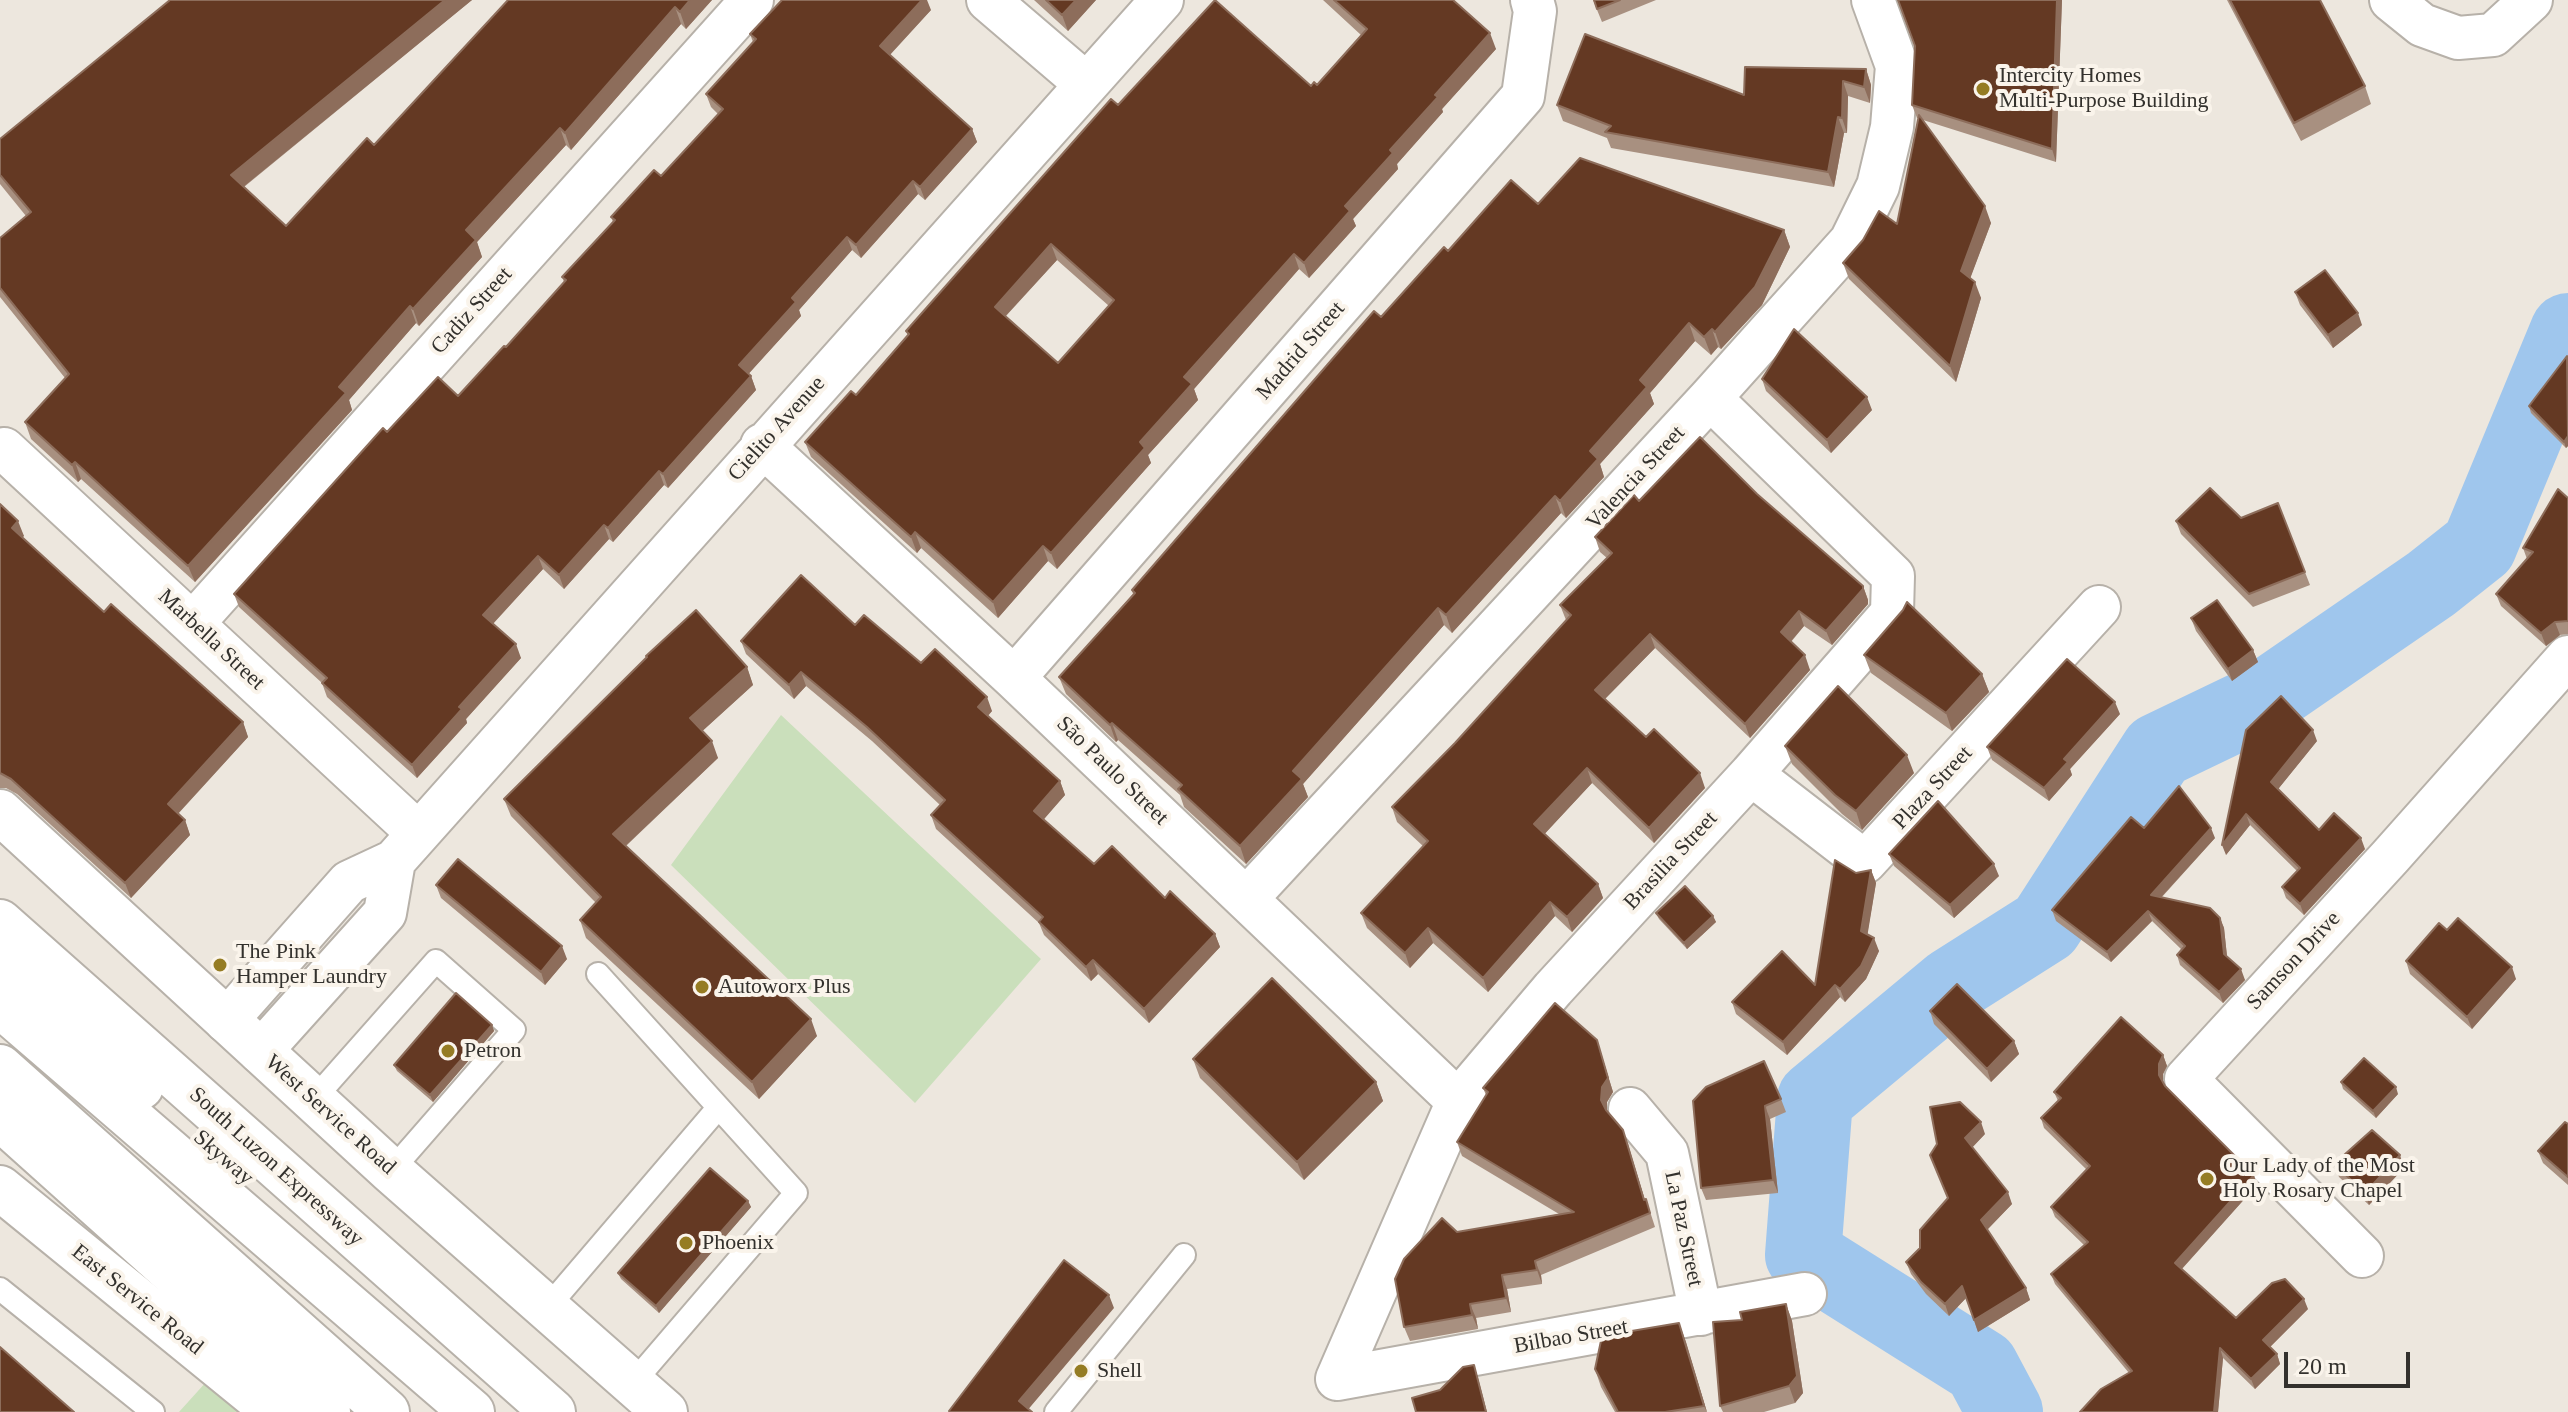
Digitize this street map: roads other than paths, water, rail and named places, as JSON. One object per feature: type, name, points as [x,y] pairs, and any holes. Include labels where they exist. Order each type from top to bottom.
[{"type":"main road","name":"West Service Road","points":[[0,812],[391,1171],[665,1412]]},
{"type":"main road","name":"South Luzon Expressway","points":[[0,922],[553,1412]]},
{"type":"main road","name":"Skyway","points":[[0,966],[519,1412]]},
{"type":"main road","name":"Skyway","points":[[0,1005],[472,1412]]},
{"type":"main road","points":[[6,1096],[328,1412]]},
{"type":"main road","points":[[6,1096],[387,1412]]},
{"type":"main road","name":"East Service Road","points":[[0,1188],[275,1412]]},
{"type":"street","name":"Cadiz Street","points":[[193,623],[752,0]]},
{"type":"street","points":[[988,0],[1085,83]]},
{"type":"street","name":"Cielito Avenue","points":[[226,1021],[349,882],[406,847],[1162,0]]},
{"type":"street","name":"Madrid Street","points":[[1014,678],[1523,96],[1535,11],[1532,0]]},
{"type":"street","name":"Valencia Street","points":[[1246,899],[1710,398],[1851,241],[1878,186],[1892,127],[1897,66],[1873,0]]},
{"type":"street","points":[[2391,0],[2422,25],[2458,38],[2493,35],[2531,0]]},
{"type":"street","name":"Brasilia Street","points":[[1337,1379],[1458,1101],[1553,989],[1751,774],[1892,613],[1893,576],[1710,398]]},
{"type":"street","name":"São Paulo Street","points":[[762,445],[1014,678],[1458,1101]]},
{"type":"street","name":"Marbella Street","points":[[4,449],[193,623],[406,847]]},
{"type":"street","name":"Plaza Street","points":[[1751,774],[1865,862],[2099,607]]},
{"type":"street","name":"Samson Drive","points":[[2362,1256],[2186,1079],[2568,657]]},
{"type":"street","points":[[260,1052],[385,913],[406,847]]},
{"type":"street","points":[[294,944],[330,975]]},
{"type":"street","name":"La Paz Street","points":[[1630,1109],[1667,1153],[1701,1314]]},
{"type":"street","name":"Bilbao Street","points":[[1337,1379],[1805,1294]]},
{"type":"lane","points":[[313,1100],[436,961],[514,1030],[391,1171]]},
{"type":"lane","points":[[598,974],[796,1193],[632,1384]]},
{"type":"lane","points":[[547,1308],[718,1108]]},
{"type":"lane","points":[[1065,1409],[1184,1255]]},
{"type":"lane","points":[[0,1289],[153,1412]]},
{"type":"waterway","points":[[2005,1412],[1981,1367],[1803,1255],[1815,1099],[1952,985],[2045,926],[2158,751],[2258,703],[2431,584],[2479,546],[2568,331]]},
{"type":"place","name":"Intercity Homes Multi-Purpose Building","points":[[1983,89]]},
{"type":"place","name":"The Pink Hamper Laundry","points":[[220,965]]},
{"type":"place","name":"Autoworx Plus","points":[[702,987]]},
{"type":"place","name":"Petron","points":[[448,1051]]},
{"type":"place","name":"Our Lady of the Most Holy Rosary Chapel","points":[[2207,1179]]},
{"type":"place","name":"Phoenix","points":[[686,1243]]},
{"type":"place","name":"Shell","points":[[1081,1371]]}]
